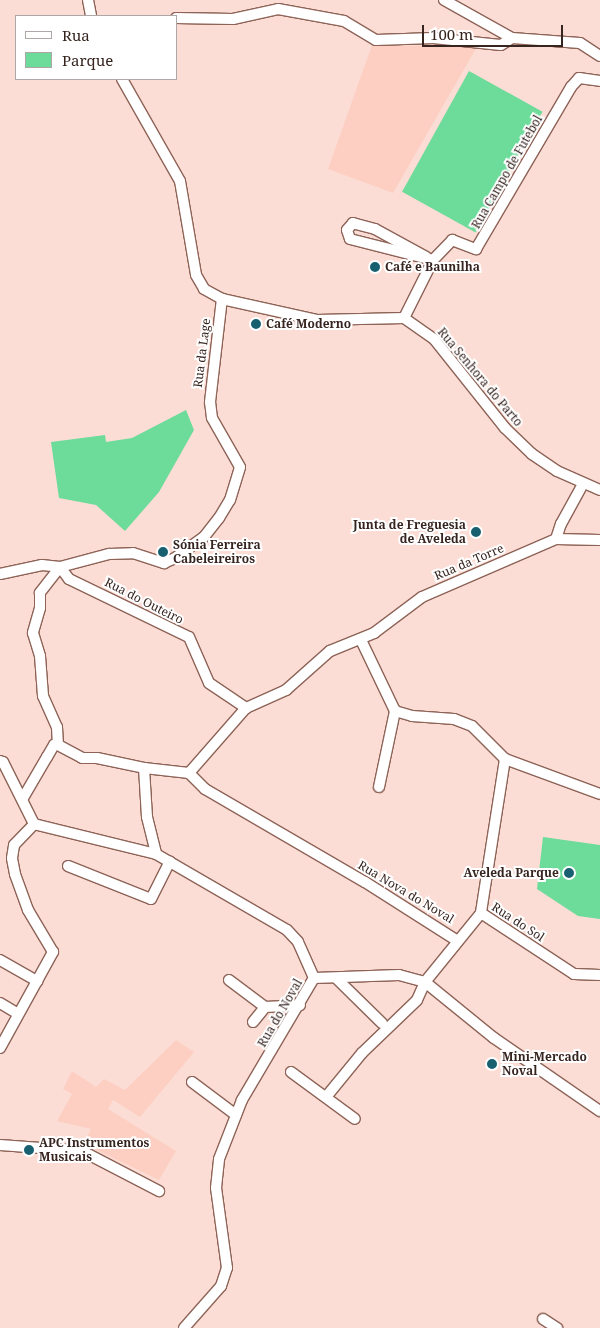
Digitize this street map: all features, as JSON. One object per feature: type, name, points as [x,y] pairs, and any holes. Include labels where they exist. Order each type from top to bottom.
[{"type":"street","points":[[88,0],[91,15]]},
{"type":"street","points":[[444,0],[512,38],[580,43],[600,56]]},
{"type":"street","points":[[178,18],[234,19],[278,9],[344,22],[376,40],[433,38],[501,45],[512,38]]},
{"type":"street","name":"Rua Campo de Futebol","points":[[404,318],[429,259],[452,240],[476,249],[571,87],[579,78],[600,80]]},
{"type":"street","points":[[123,80],[180,181],[196,275],[204,289],[222,299],[317,320],[404,318]]},
{"type":"street","points":[[353,223],[375,229],[429,259],[350,239],[347,230],[353,223]]},
{"type":"street","name":"Rua da Lage","points":[[60,567],[109,554],[133,553],[164,563],[175,558],[204,537],[220,518],[233,494],[240,467],[212,418],[210,402],[222,299]]},
{"type":"street","name":"Rua Senhora do Parto","points":[[404,318],[434,339],[505,428],[532,454],[583,484],[600,490]]},
{"type":"street","points":[[556,539],[561,524],[583,484]]},
{"type":"street","name":"Rua da Torre","points":[[246,708],[286,690],[330,651],[360,640],[422,596],[556,539],[600,540]]},
{"type":"street","points":[[0,574],[42,565],[60,567]]},
{"type":"street","points":[[58,745],[57,727],[43,696],[40,656],[33,633],[40,608],[40,593],[60,567]]},
{"type":"street","name":"Rua do Outeiro","points":[[60,567],[69,579],[190,638],[209,683],[246,708]]},
{"type":"street","points":[[360,640],[395,711],[379,787]]},
{"type":"street","points":[[58,745],[82,758],[97,758],[144,768],[189,773],[246,708]]},
{"type":"street","points":[[395,711],[412,716],[454,719],[472,726],[505,759],[600,794]]},
{"type":"street","points":[[23,798],[50,751],[58,745]]},
{"type":"street","name":"Rua do Sol","points":[[505,759],[481,913],[574,974],[600,976]]},
{"type":"street","points":[[0,762],[3,762],[23,798],[34,824],[14,845],[12,858],[28,910],[53,952],[0,1048]]},
{"type":"street","points":[[144,768],[147,817],[156,854]]},
{"type":"street","name":"Rua Nova do Noval","points":[[189,773],[205,789],[373,887],[456,940],[425,982],[417,1000],[362,1053],[326,1097]]},
{"type":"street","name":"Rua do Noval","points":[[34,824],[156,854],[170,861],[288,930],[298,942],[314,978],[236,1115],[216,1172],[227,1268],[221,1286],[184,1328]]},
{"type":"street","points":[[68,866],[151,899],[170,861]]},
{"type":"street","points":[[456,940],[481,913]]},
{"type":"street","points":[[0,960],[37,981]]},
{"type":"street","points":[[314,978],[399,976],[425,982],[494,1038],[600,1111]]},
{"type":"street","points":[[337,978],[382,1022]]},
{"type":"street","points":[[229,980],[265,1007],[300,1005]]},
{"type":"street","points":[[0,1004],[18,1014]]},
{"type":"street","points":[[253,1022],[265,1007]]},
{"type":"street","points":[[291,1072],[355,1119]]},
{"type":"street","points":[[192,1082],[236,1115]]},
{"type":"street","points":[[0,1145],[82,1151],[159,1191]]},
{"type":"street","points":[[543,1319],[557,1328]]},
{"type":"shaded area","points":[[423,41],[478,45],[393,193],[328,169],[372,45],[423,46]]},
{"type":"shaded area","points":[[176,1040],[194,1052],[140,1117],[113,1100],[108,1109],[176,1151],[159,1180],[84,1144],[91,1129],[57,1121],[72,1094],[63,1089],[72,1071],[96,1087],[104,1079],[125,1090]]},
{"type":"green space","points":[[469,71],[542,112],[476,232],[402,192]]},
{"type":"green space","points":[[186,410],[194,430],[159,492],[125,531],[96,505],[59,498],[51,442],[105,435],[106,442],[132,438]]},
{"type":"green space","name":"Aveleda Parque","points":[[543,837],[600,845],[600,919],[578,916],[537,889]]},
{"type":"place","name":"Café e Baunilha","points":[[375,267]]},
{"type":"place","name":"Café Moderno","points":[[256,324]]},
{"type":"place","name":"Junta de Freguesia de Aveleda","points":[[476,532]]},
{"type":"place","name":"Sónia Ferreira Cabeleireiros","points":[[163,552]]},
{"type":"place","name":"Aveleda Parque","points":[[569,873]]},
{"type":"place","name":"Mini-Mercado Noval","points":[[492,1064]]},
{"type":"place","name":"APC Instrumentos Musicais","points":[[29,1150]]}]
